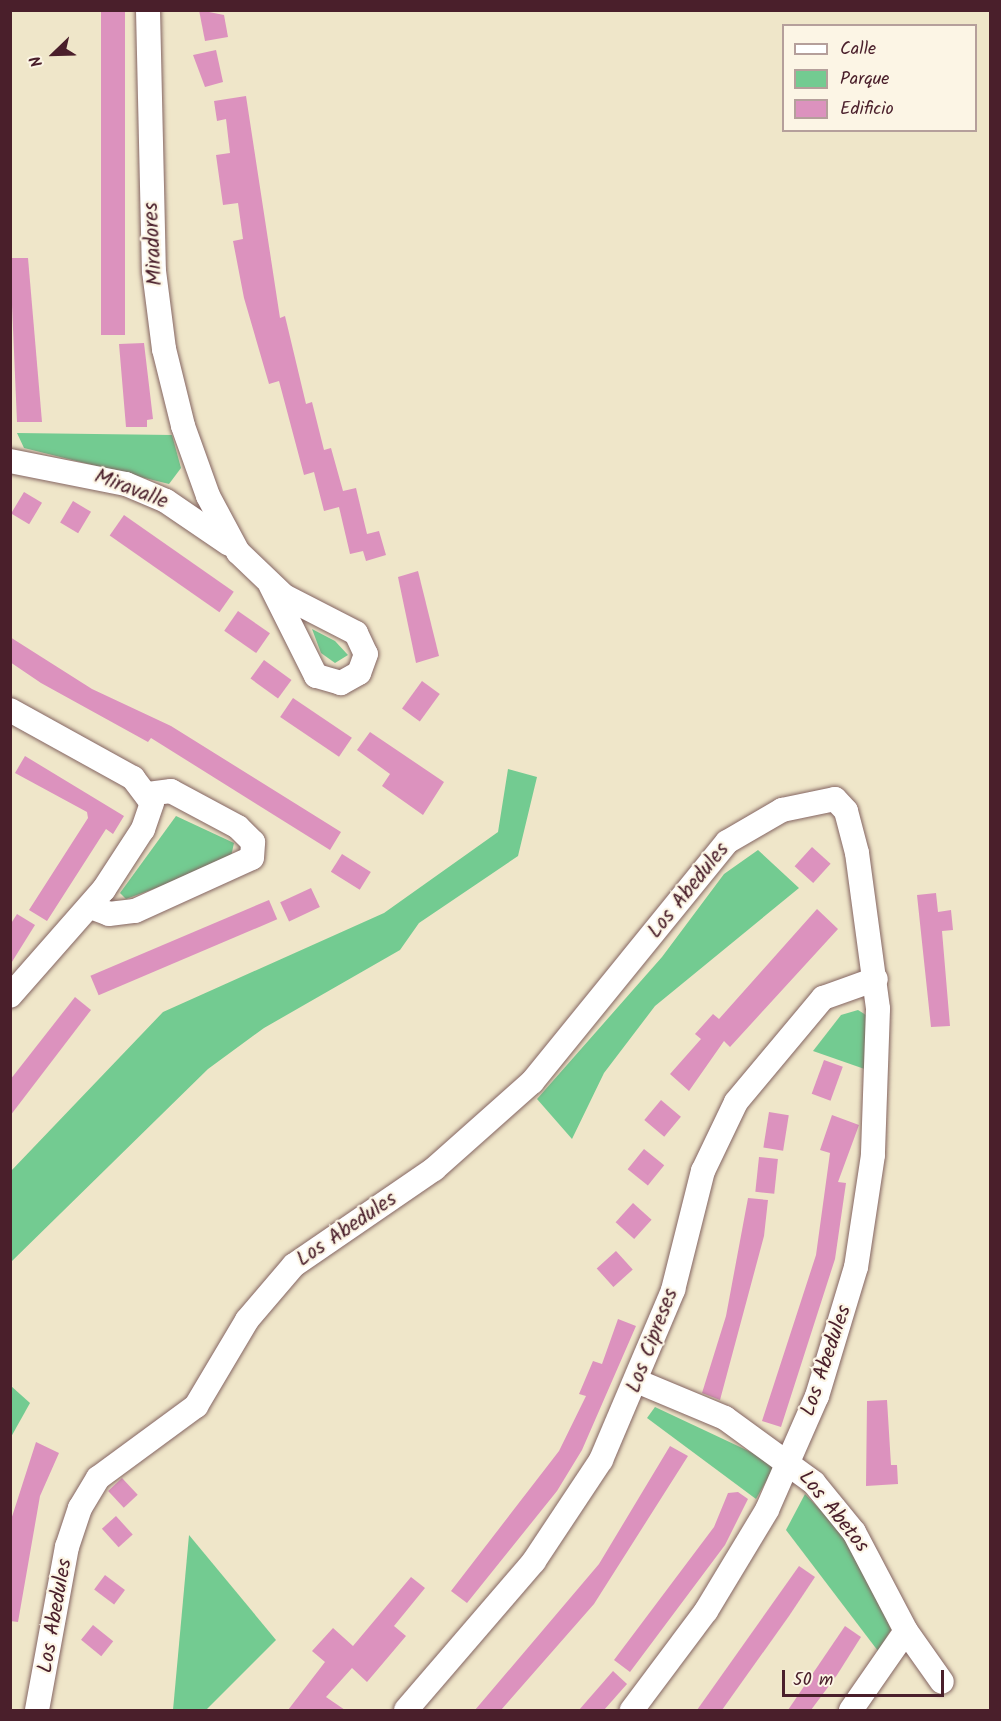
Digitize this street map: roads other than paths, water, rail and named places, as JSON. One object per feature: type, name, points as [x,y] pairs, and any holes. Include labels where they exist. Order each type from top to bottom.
[{"type":"street","name":"Miradores","points":[[148,10],[158,306],[173,392],[199,473],[238,552],[271,586]]},
{"type":"street","name":"Miravalle","points":[[10,461],[94,474],[166,501],[238,552]]},
{"type":"street","points":[[166,501],[199,473]]},
{"type":"street","points":[[10,996],[91,906],[150,815],[148,794],[133,778],[11,712]]},
{"type":"street","points":[[91,906],[110,914],[135,911],[248,861],[254,852],[245,832],[198,805],[171,791],[148,794]]},
{"type":"street","name":"Los Abedules","points":[[37,1710],[68,1547],[80,1508],[98,1478],[196,1406],[247,1320],[294,1265],[434,1169],[532,1082],[727,842],[782,810],[840,802],[861,870],[876,979],[877,1111],[863,1233],[833,1348],[791,1461],[734,1567],[632,1710]]},
{"type":"street","name":"Los Cipreses","points":[[406,1710],[482,1626],[559,1526],[601,1460],[639,1382],[673,1290],[703,1171],[722,1124],[747,1085],[823,998],[876,979]]},
{"type":"street","name":"Los Abetos","points":[[639,1382],[725,1418],[791,1461],[854,1532],[906,1631],[942,1682]]},
{"type":"street","points":[[851,1710],[906,1631]]}]
